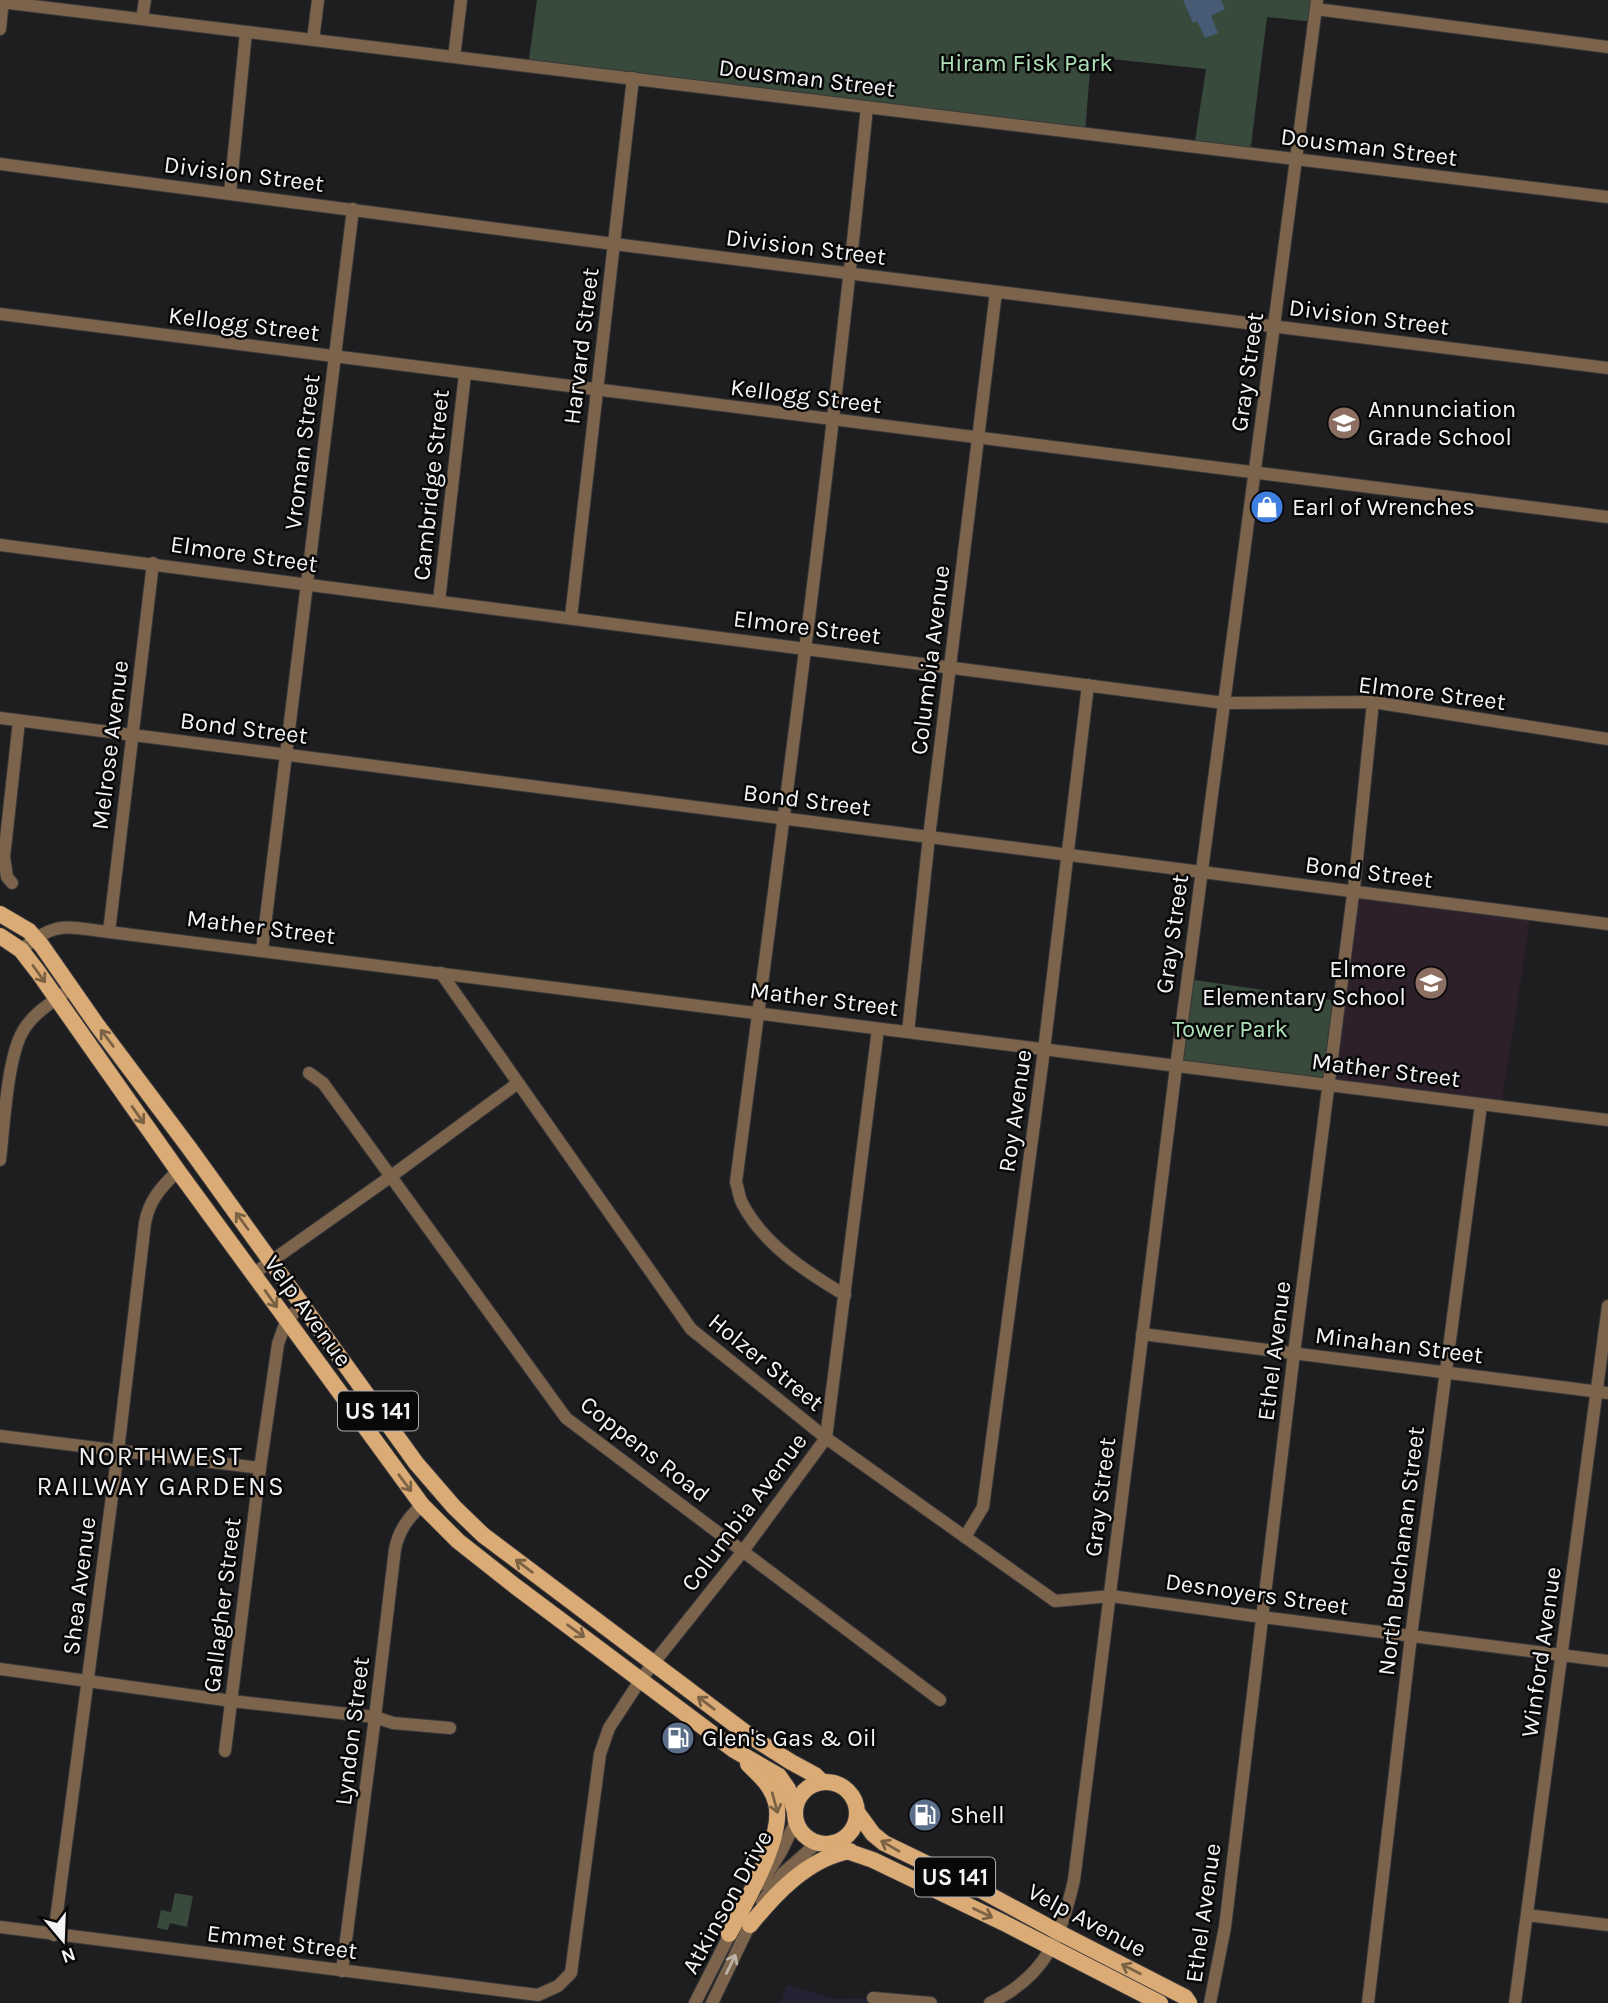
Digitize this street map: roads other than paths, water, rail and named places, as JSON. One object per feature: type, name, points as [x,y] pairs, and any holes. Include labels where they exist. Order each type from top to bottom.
[{"type":"main road","name":"US 141","points":[[0,914],[19,924],[35,938]]},
{"type":"main road","name":"US 141","points":[[0,936],[21,950]]},
{"type":"main road","name":"Velp Avenue","points":[[35,938],[416,1464],[464,1517],[497,1546],[750,1736],[790,1762],[815,1774],[822,1782]]},
{"type":"main road","name":"Velp Avenue","points":[[21,950],[286,1321],[422,1505],[472,1554],[734,1750],[779,1776],[788,1789],[796,1816]]},
{"type":"main road","points":[[729,1934],[771,1847],[778,1817],[777,1805],[769,1786],[734,1750]]},
{"type":"main road","points":[[822,1782],[838,1784],[847,1790],[855,1800],[858,1812],[856,1823],[843,1840],[825,1843],[804,1835],[796,1816],[798,1801],[804,1792],[822,1782]]},
{"type":"main road","name":"Velp Avenue","points":[[858,1812],[873,1834],[884,1843],[975,1887],[1053,1945],[1185,1997],[1189,2003]]},
{"type":"main road","name":"Velp Avenue","points":[[825,1843],[873,1860],[1053,1945],[1160,2003]]},
{"type":"main road","points":[[750,1925],[787,1884],[825,1859],[849,1852]]},
{"type":"street","points":[[142,19],[145,0]]},
{"type":"street","points":[[313,40],[318,0]]},
{"type":"street","points":[[454,57],[461,0]]},
{"type":"street","points":[[0,29],[2,2]]},
{"type":"street","name":"Dousman Street","points":[[2,2],[1608,197]]},
{"type":"street","points":[[1317,5],[1608,47]]},
{"type":"street","name":"Gray Street","points":[[1053,1945],[1066,1914],[1074,1880],[1176,1067],[1317,5]]},
{"type":"street","points":[[230,193],[246,32]]},
{"type":"street","name":"Harvard Street","points":[[570,617],[633,78]]},
{"type":"street","points":[[845,1295],[815,1277],[768,1239],[741,1202],[736,1182],[805,648],[850,274],[867,107]]},
{"type":"street","name":"Division Street","points":[[0,164],[850,274],[1608,368]]},
{"type":"street","name":"Vroman Street","points":[[262,950],[353,209]]},
{"type":"street","name":"Columbia Avenue","points":[[908,1032],[929,837],[996,292]]},
{"type":"street","name":"Kellogg Street","points":[[0,314],[1608,517]]},
{"type":"street","name":"Cambridge Street","points":[[439,601],[465,374]]},
{"type":"street","name":"Elmore Street","points":[[0,545],[1224,703],[1373,702],[1608,739]]},
{"type":"street","name":"Melrose Avenue","points":[[109,932],[153,563]]},
{"type":"street","name":"Roy Avenue","points":[[965,1537],[983,1507],[1044,1050],[1088,685]]},
{"type":"street","name":"Ethel Avenue","points":[[1210,2003],[1225,1927],[1294,1353],[1354,891],[1373,702]]},
{"type":"street","name":"Bond Street","points":[[0,718],[1608,924]]},
{"type":"street","points":[[12,883],[7,877],[4,857],[19,721]]},
{"type":"street","name":"Mather Street","points":[[21,950],[48,930],[62,927],[109,932],[1608,1120]]},
{"type":"street","name":"Holzer Street","points":[[441,973],[691,1329],[826,1438],[1055,1601],[1109,1596]]},
{"type":"street","points":[[0,1160],[5,1084],[23,1031],[42,1009],[71,988]]},
{"type":"street","name":"Columbia Avenue","points":[[558,1986],[571,1973],[600,1754],[609,1728],[641,1679],[743,1550],[826,1438],[878,1029]]},
{"type":"street","name":"Coppens Road","points":[[309,1073],[323,1083],[566,1418],[940,1700]]},
{"type":"street","points":[[253,1274],[518,1083]]},
{"type":"street","name":"North Buchanan Street","points":[[1368,2003],[1411,1636],[1480,1105]]},
{"type":"street","name":"Shea Avenue","points":[[54,1935],[118,1451],[146,1214],[156,1193],[178,1171]]},
{"type":"street","name":"Gallagher Street","points":[[225,1751],[278,1344],[286,1321],[302,1305]]},
{"type":"street","name":"Winford Avenue","points":[[1516,2003],[1562,1655],[1603,1392],[1608,1306]]},
{"type":"street","name":"Minahan Street","points":[[1142,1334],[1603,1392]]},
{"type":"street","points":[[0,1436],[260,1468]]},
{"type":"street","name":"Lyndon Street","points":[[342,1971],[395,1549],[400,1530],[422,1505]]},
{"type":"street","name":"Desnoyers Street","points":[[1109,1596],[1608,1661]]},
{"type":"street","points":[[0,1669],[232,1701],[375,1717],[393,1723],[450,1728]]},
{"type":"street","name":"Atkinson Drive","points":[[695,2003],[729,1934],[772,1866],[796,1816]]},
{"type":"street","name":"Atkinson Drive","points":[[712,2003],[762,1902],[782,1874],[825,1843]]},
{"type":"street","points":[[1527,1915],[1608,1925]]},
{"type":"street","name":"Emmet Street","points":[[0,1927],[538,1995],[558,1986]]},
{"type":"street","points":[[990,2003],[1032,1975],[1053,1945]]},
{"type":"street","points":[[873,1998],[931,2003]]},
{"type":"water","points":[[1183,0],[1221,0],[1225,9],[1211,16],[1218,33],[1205,38],[1197,21],[1193,23]]},
{"type":"place","name":"Annunciation Grade School","points":[[1344,423]]},
{"type":"place","name":"Earl of Wrenches","points":[[1267,507]]},
{"type":"place","name":"Elmore Elementary School","points":[[1431,983]]},
{"type":"place","name":"Glen's Gas & Oil","points":[[678,1738]]},
{"type":"place","name":"Shell","points":[[925,1815]]},
{"type":"district","name":"NORTHWEST RAILWAY GARDENS","points":[[161,1471]]},
{"type":"park label","name":"Hiram Fisk Park","points":[[1026,63]]},
{"type":"park label","name":"Tower Park","points":[[1230,1029]]}]
